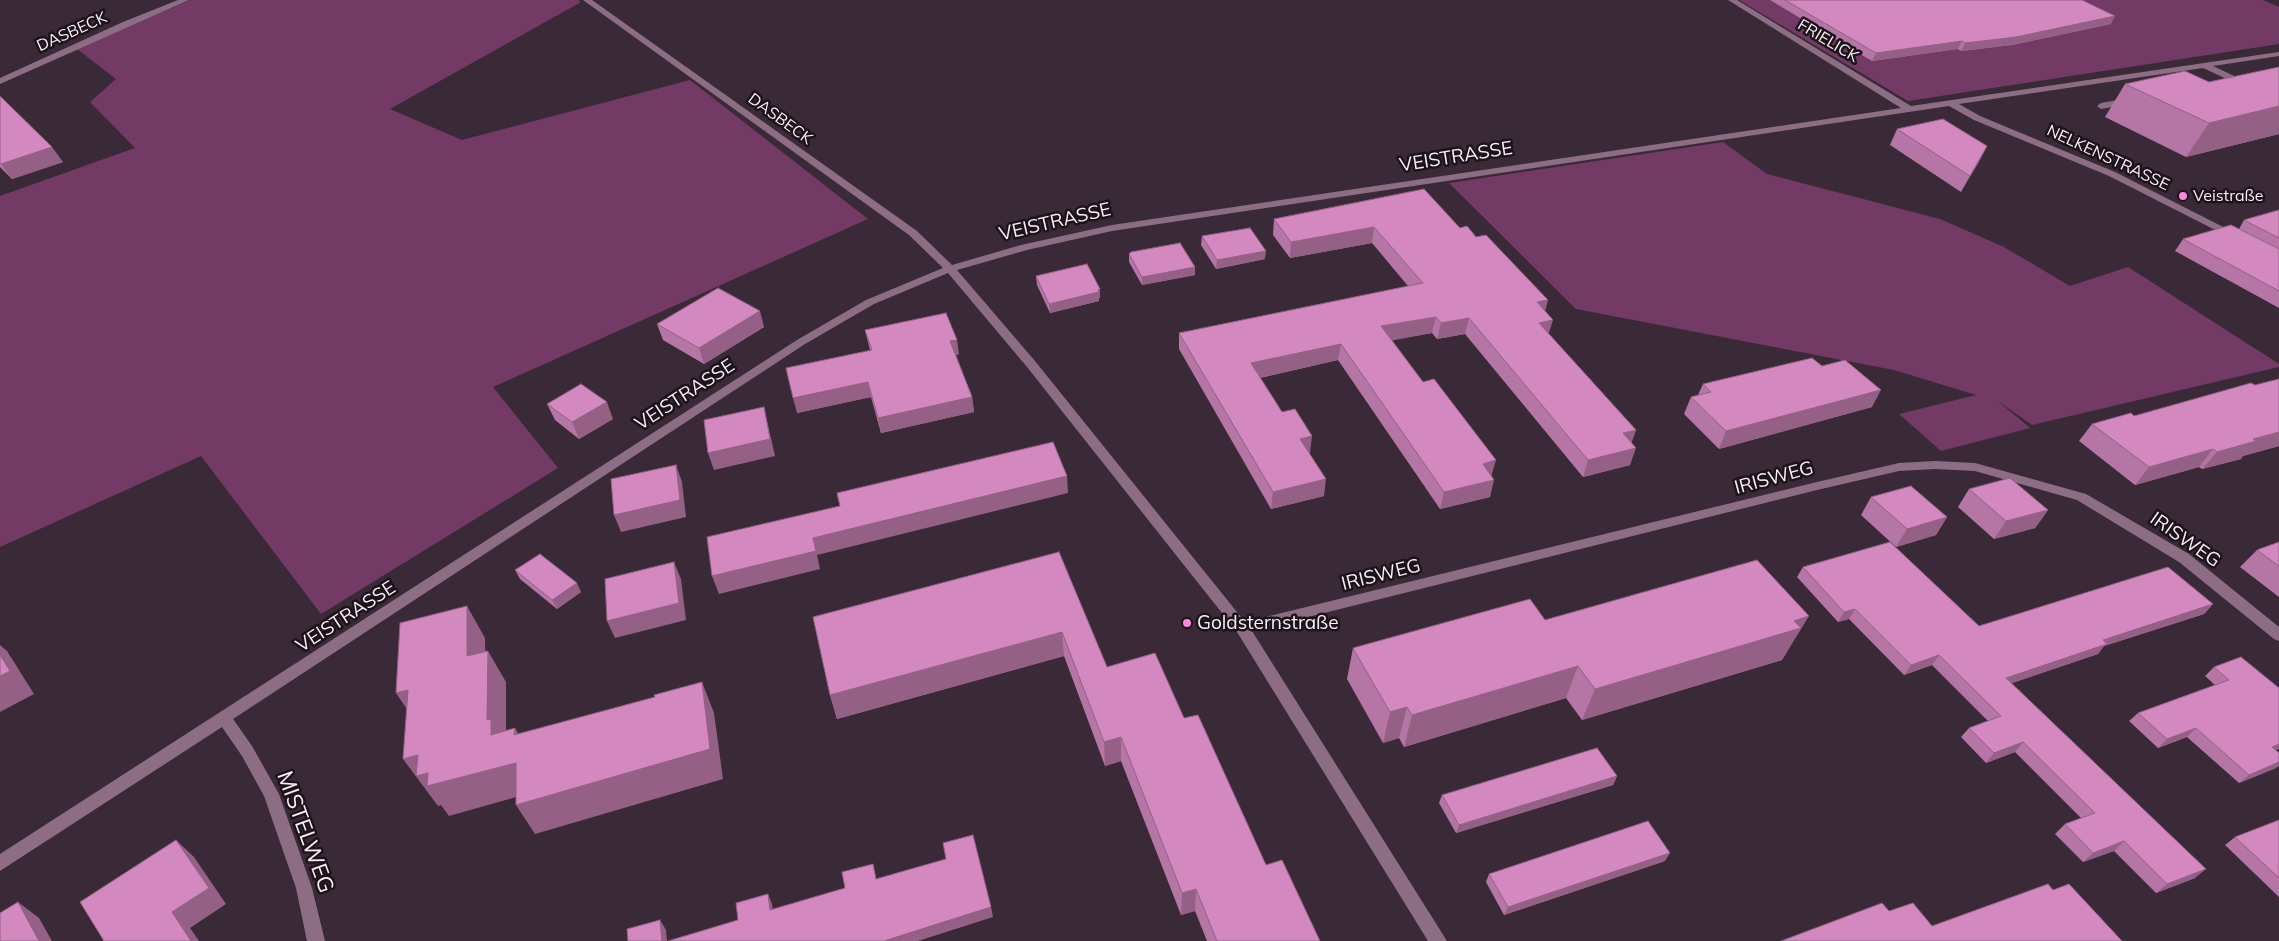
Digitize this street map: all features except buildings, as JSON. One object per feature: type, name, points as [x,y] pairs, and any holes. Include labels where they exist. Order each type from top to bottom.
[{"type":"street","name":"DASBECK","points":[[0,82],[126,24],[185,0]]},
{"type":"street","name":"DASBECK","points":[[588,0],[906,228],[950,269]]},
{"type":"street","name":"FRIELICK","points":[[1732,0],[1908,108]]},
{"type":"street","name":"VEISTRASSE","points":[[0,863],[801,342],[870,302],[950,269],[1018,249],[1112,228],[2279,54]]},
{"type":"street","points":[[2203,65],[2250,86],[2225,88]]},
{"type":"street","points":[[2101,106],[2139,100]]},
{"type":"street","name":"NELKENSTRASSE","points":[[1949,102],[1977,118],[2064,152],[2112,174],[2240,239]]},
{"type":"street","points":[[950,269],[1031,364],[1242,628],[1438,941]]},
{"type":"street","name":"IRISWEG","points":[[1242,628],[1817,486],[1899,467],[1935,464],[1975,467],[2081,497],[2184,558],[2279,635]]},
{"type":"street","name":"MISTELWEG","points":[[224,718],[271,794],[304,888],[316,941]]},
{"type":"shaded area","points":[[190,0],[578,0],[581,2],[390,109],[462,140],[690,80],[868,219],[493,387],[558,468],[321,614],[201,456],[0,547],[0,196],[135,148],[90,102],[116,79],[77,49]]},
{"type":"shaded area","points":[[1739,0],[2263,0],[2279,7],[2279,44],[1908,101]]},
{"type":"shaded area","points":[[1723,142],[1767,174],[1940,219],[2004,247],[2070,286],[2128,267],[2279,364],[2279,367],[2032,425],[1998,401],[2030,428],[1941,451],[1899,414],[1976,395],[1894,370],[1576,309],[1449,183]]},
{"type":"place","name":"Veistraße","points":[[2183,196]]},
{"type":"place","name":"Goldsternstraße","points":[[1187,623]]}]
